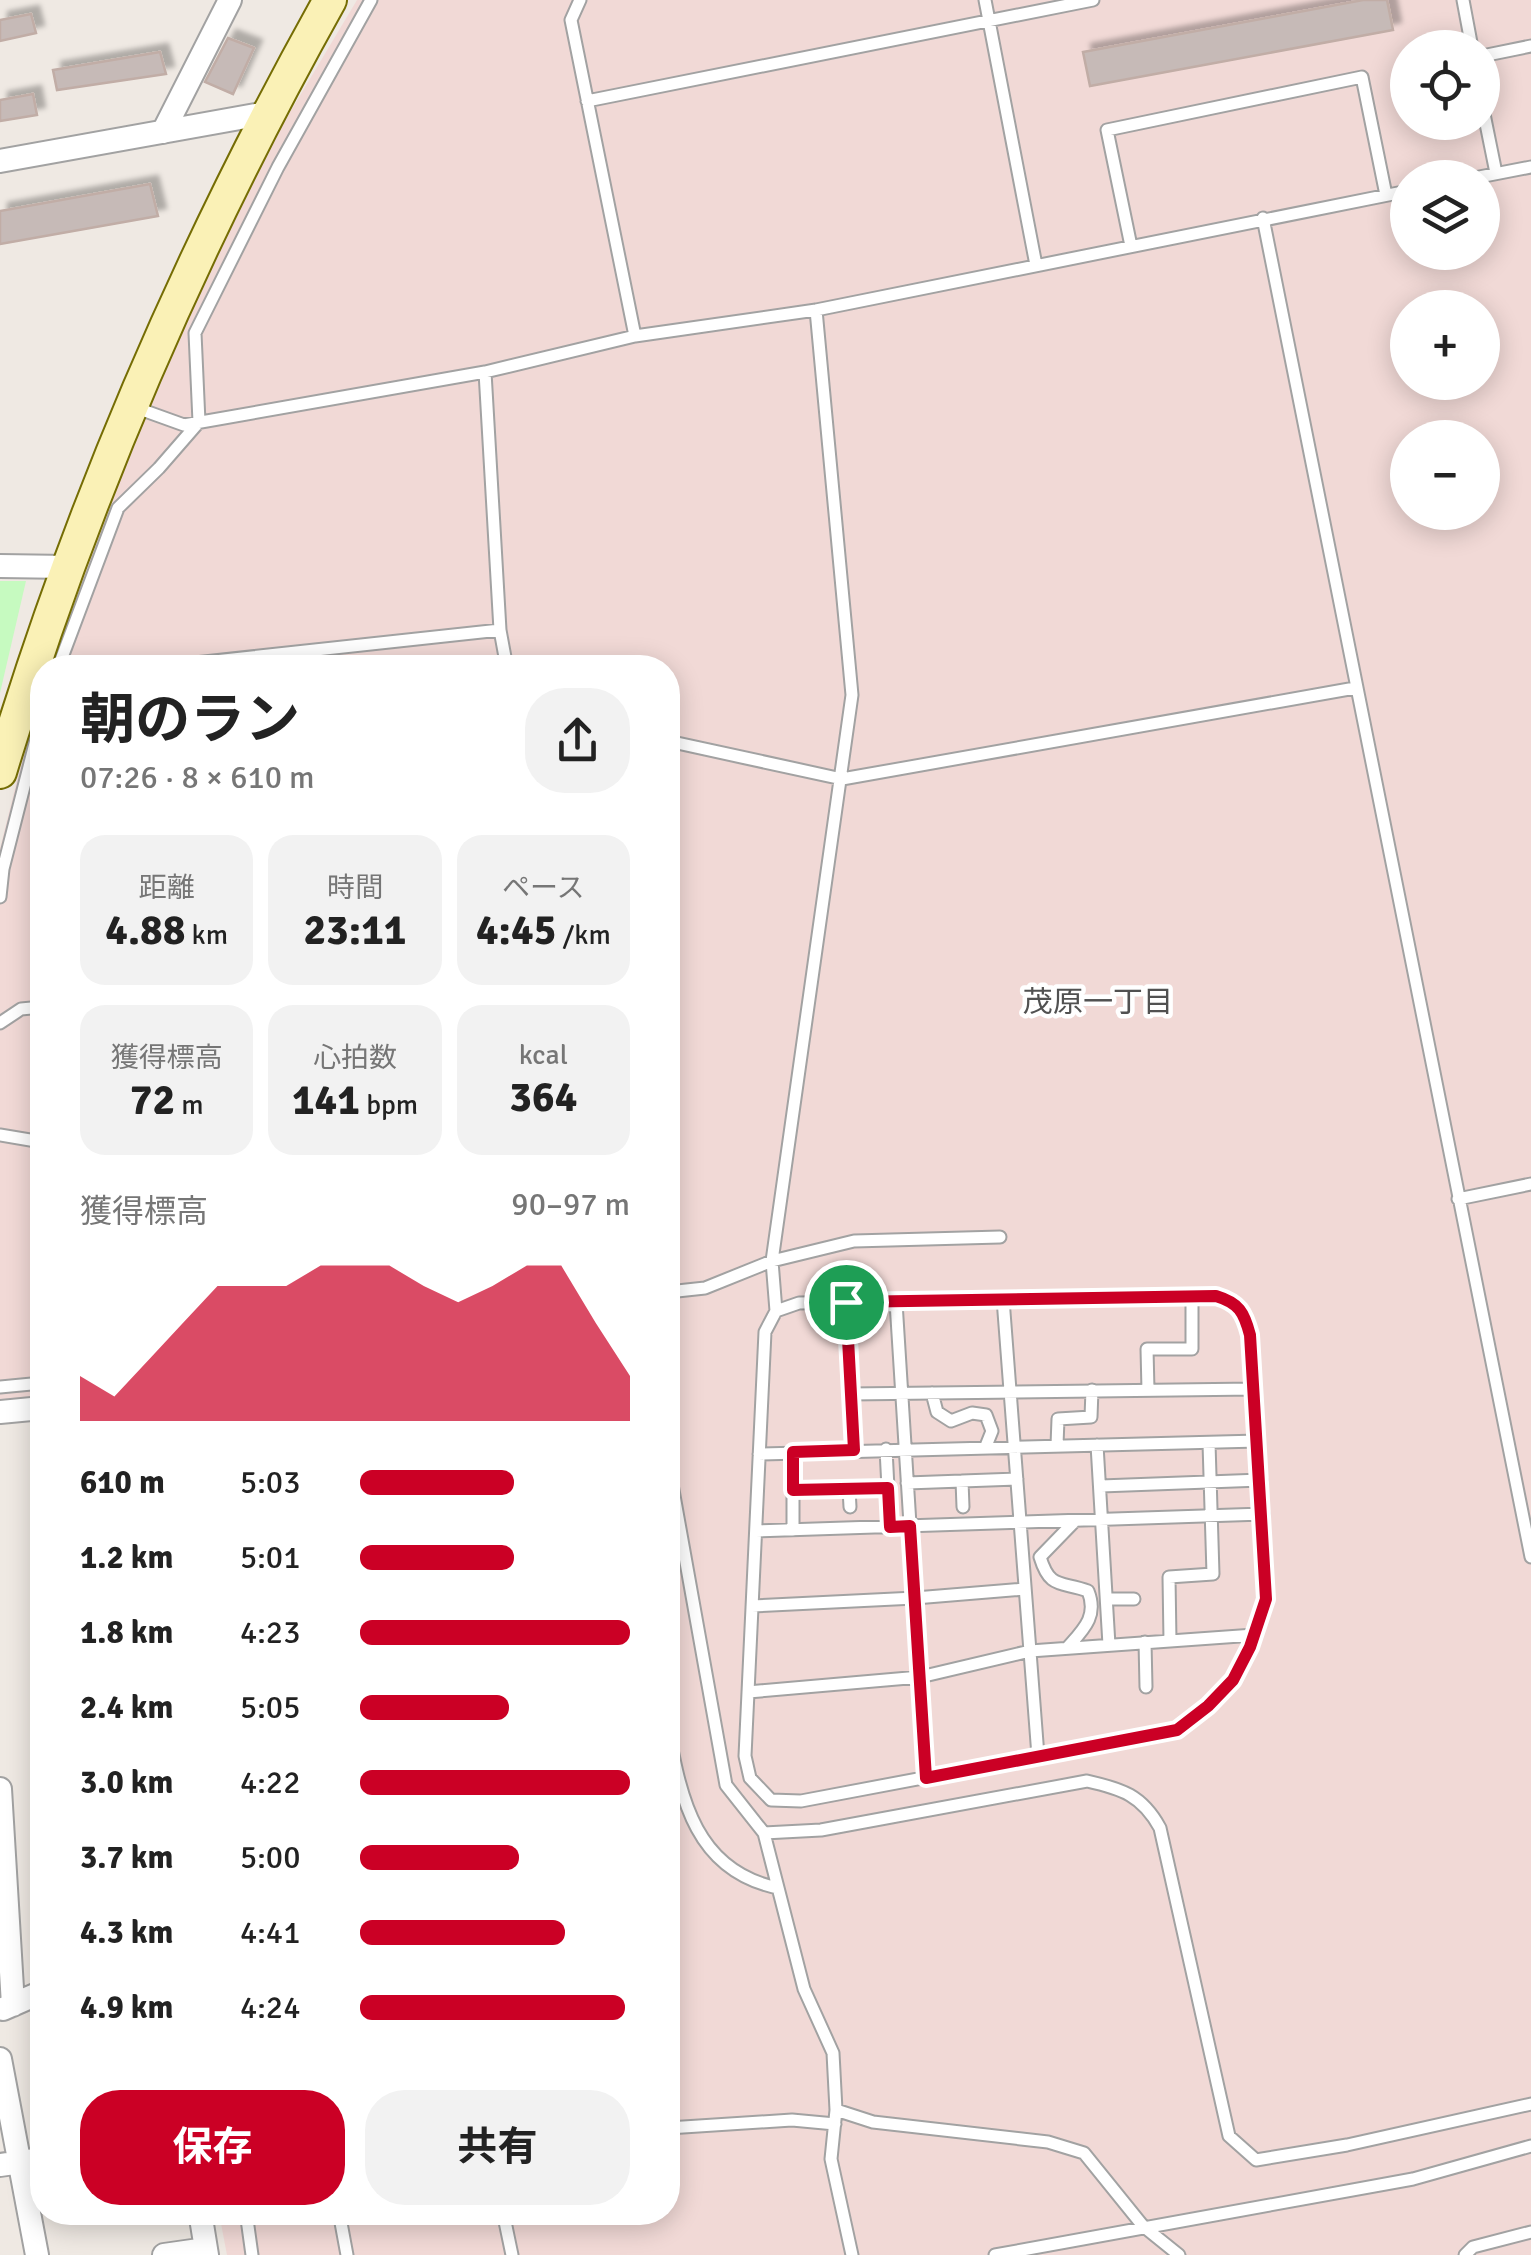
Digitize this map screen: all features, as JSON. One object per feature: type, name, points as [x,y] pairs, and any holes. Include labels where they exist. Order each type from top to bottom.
[{"type":"street","points":[[163,132],[230,0]]},
{"type":"street","points":[[37,655],[130,406],[210,227],[330,0]]},
{"type":"street","points":[[0,161],[267,113]]},
{"type":"street","points":[[0,566],[69,566]]},
{"type":"street","points":[[0,772],[30,678]]},
{"type":"street","points":[[0,1412],[30,1409]]},
{"type":"street","points":[[0,1789],[7,2008],[30,1997]]},
{"type":"street","points":[[0,2059],[30,2211]]},
{"type":"street","points":[[33,2225],[38,2255]]},
{"type":"street","points":[[164,2255],[206,2252],[202,2225]]},
{"type":"lane","points":[[63,655],[118,508],[199,422],[195,333],[278,167],[372,0]]},
{"type":"lane","points":[[580,0],[571,20],[634,336]]},
{"type":"lane","points":[[985,0],[1036,265]]},
{"type":"lane","points":[[587,101],[1093,0]]},
{"type":"lane","points":[[1462,0],[1468,30]]},
{"type":"lane","points":[[1500,52],[1531,46]]},
{"type":"lane","points":[[1131,246],[1107,130],[1362,77],[1386,195]]},
{"type":"lane","points":[[1500,172],[1531,167]]},
{"type":"lane","points":[[130,406],[184,425],[485,372],[634,336],[816,310],[1390,194]]},
{"type":"lane","points":[[1263,218],[1531,1557]]},
{"type":"lane","points":[[776,1310],[799,1303],[846,1302],[1216,1296],[1233,1301],[1245,1314],[1250,1336],[1266,1599],[1233,1680],[1177,1730],[801,1801],[771,1800],[750,1778],[745,1756],[765,1332],[776,1310],[772,1261],[852,695],[816,310]]},
{"type":"lane","points":[[485,372],[505,655]]},
{"type":"lane","points":[[274,655],[500,630]]},
{"type":"lane","points":[[680,745],[842,779],[1355,688]]},
{"type":"lane","points":[[0,898],[3,869],[30,763]]},
{"type":"lane","points":[[0,1023],[21,1009],[30,1008]]},
{"type":"lane","points":[[0,1136],[30,1140]]},
{"type":"lane","points":[[1458,1199],[1531,1184]]},
{"type":"lane","points":[[680,1291],[704,1288],[772,1261],[854,1241],[1000,1237]]},
{"type":"lane","points":[[1148,1390],[1147,1349],[1192,1348],[1192,1297]]},
{"type":"lane","points":[[1003,1299],[1038,1756]]},
{"type":"lane","points":[[846,1302],[854,1450]]},
{"type":"lane","points":[[896,1302],[926,1778]]},
{"type":"lane","points":[[0,1387],[30,1384]]},
{"type":"lane","points":[[850,1394],[1254,1389]]},
{"type":"lane","points":[[1057,1446],[1058,1418],[1091,1417],[1092,1390]]},
{"type":"lane","points":[[932,1393],[937,1412],[943,1418],[958,1420],[979,1412],[986,1415],[992,1431],[986,1446]]},
{"type":"lane","points":[[759,1454],[1258,1441]]},
{"type":"lane","points":[[1170,1641],[1169,1577],[1213,1574],[1209,1443]]},
{"type":"lane","points":[[1097,1445],[1109,1644]]},
{"type":"lane","points":[[886,1449],[890,1527]]},
{"type":"lane","points":[[793,1452],[793,1530]]},
{"type":"lane","points":[[907,1484],[1017,1479]]},
{"type":"lane","points":[[1101,1486],[1261,1480]]},
{"type":"lane","points":[[962,1482],[963,1506]]},
{"type":"lane","points":[[793,1490],[888,1488]]},
{"type":"lane","points":[[848,1489],[850,1506]]},
{"type":"lane","points":[[756,1532],[1263,1514]]},
{"type":"lane","points":[[1068,1647],[1089,1623],[1094,1605],[1088,1591],[1056,1584],[1046,1575],[1040,1558],[1074,1522]]},
{"type":"lane","points":[[680,1534],[726,1786],[764,1833],[804,1989],[833,2053],[836,2110],[831,2159],[852,2255]]},
{"type":"lane","points":[[680,1558],[684,1558]]},
{"type":"lane","points":[[752,1606],[1025,1589]]},
{"type":"lane","points":[[1108,1599],[1134,1598]]},
{"type":"lane","points":[[748,1692],[920,1677],[1030,1651],[1254,1635]]},
{"type":"lane","points":[[1145,1642],[1146,1687]]},
{"type":"lane","points":[[764,1833],[822,1830],[1087,1781],[1120,1789],[1149,1808],[1160,1828],[1229,2136],[1256,2160],[1347,2145],[1531,2104]]},
{"type":"lane","points":[[680,1789],[692,1824],[714,1854],[757,1883],[778,1888]]},
{"type":"lane","points":[[836,2110],[873,2122],[1048,2142],[1084,2153],[1143,2226],[1179,2255]]},
{"type":"lane","points":[[680,2127],[792,2120],[835,2124]]},
{"type":"lane","points":[[994,2255],[1412,2179],[1531,2146]]},
{"type":"lane","points":[[248,2225],[252,2255]]},
{"type":"lane","points":[[341,2225],[346,2255]]},
{"type":"lane","points":[[506,2225],[512,2255]]},
{"type":"lane","points":[[1465,2255],[1472,2247],[1531,2232]]},
{"type":"shaded area","points":[[357,0],[1531,0],[1531,2255],[227,2255],[221,2225],[680,2225],[680,655],[53,655],[151,399],[258,166]]},
{"type":"shaded area","points":[[30,729],[30,1398],[0,1402],[0,848]]},
{"type":"green space","points":[[0,581],[26,581],[0,693]]},
{"type":"building","points":[[1363,0],[1387,0],[1393,30],[1090,86],[1083,52]]},
{"type":"building","points":[[31,14],[36,33],[0,41],[0,20]]},
{"type":"building","points":[[228,38],[254,48],[233,94],[205,82]]},
{"type":"building","points":[[160,52],[166,74],[57,90],[53,70]]},
{"type":"building","points":[[33,94],[37,115],[0,121],[0,100]]},
{"type":"building","points":[[150,184],[158,216],[0,244],[0,211]]},
{"type":"district","name":"茂原一丁目","points":[[1098,1002]]},
{"type":"route","points":[[1216,1296],[1233,1301],[1245,1314],[1250,1336],[1266,1599],[1250,1647],[1233,1680],[1208,1706],[1177,1730],[926,1778],[910,1526],[890,1527],[888,1488],[793,1490],[793,1452],[854,1450],[846,1302],[1216,1296]]}]
